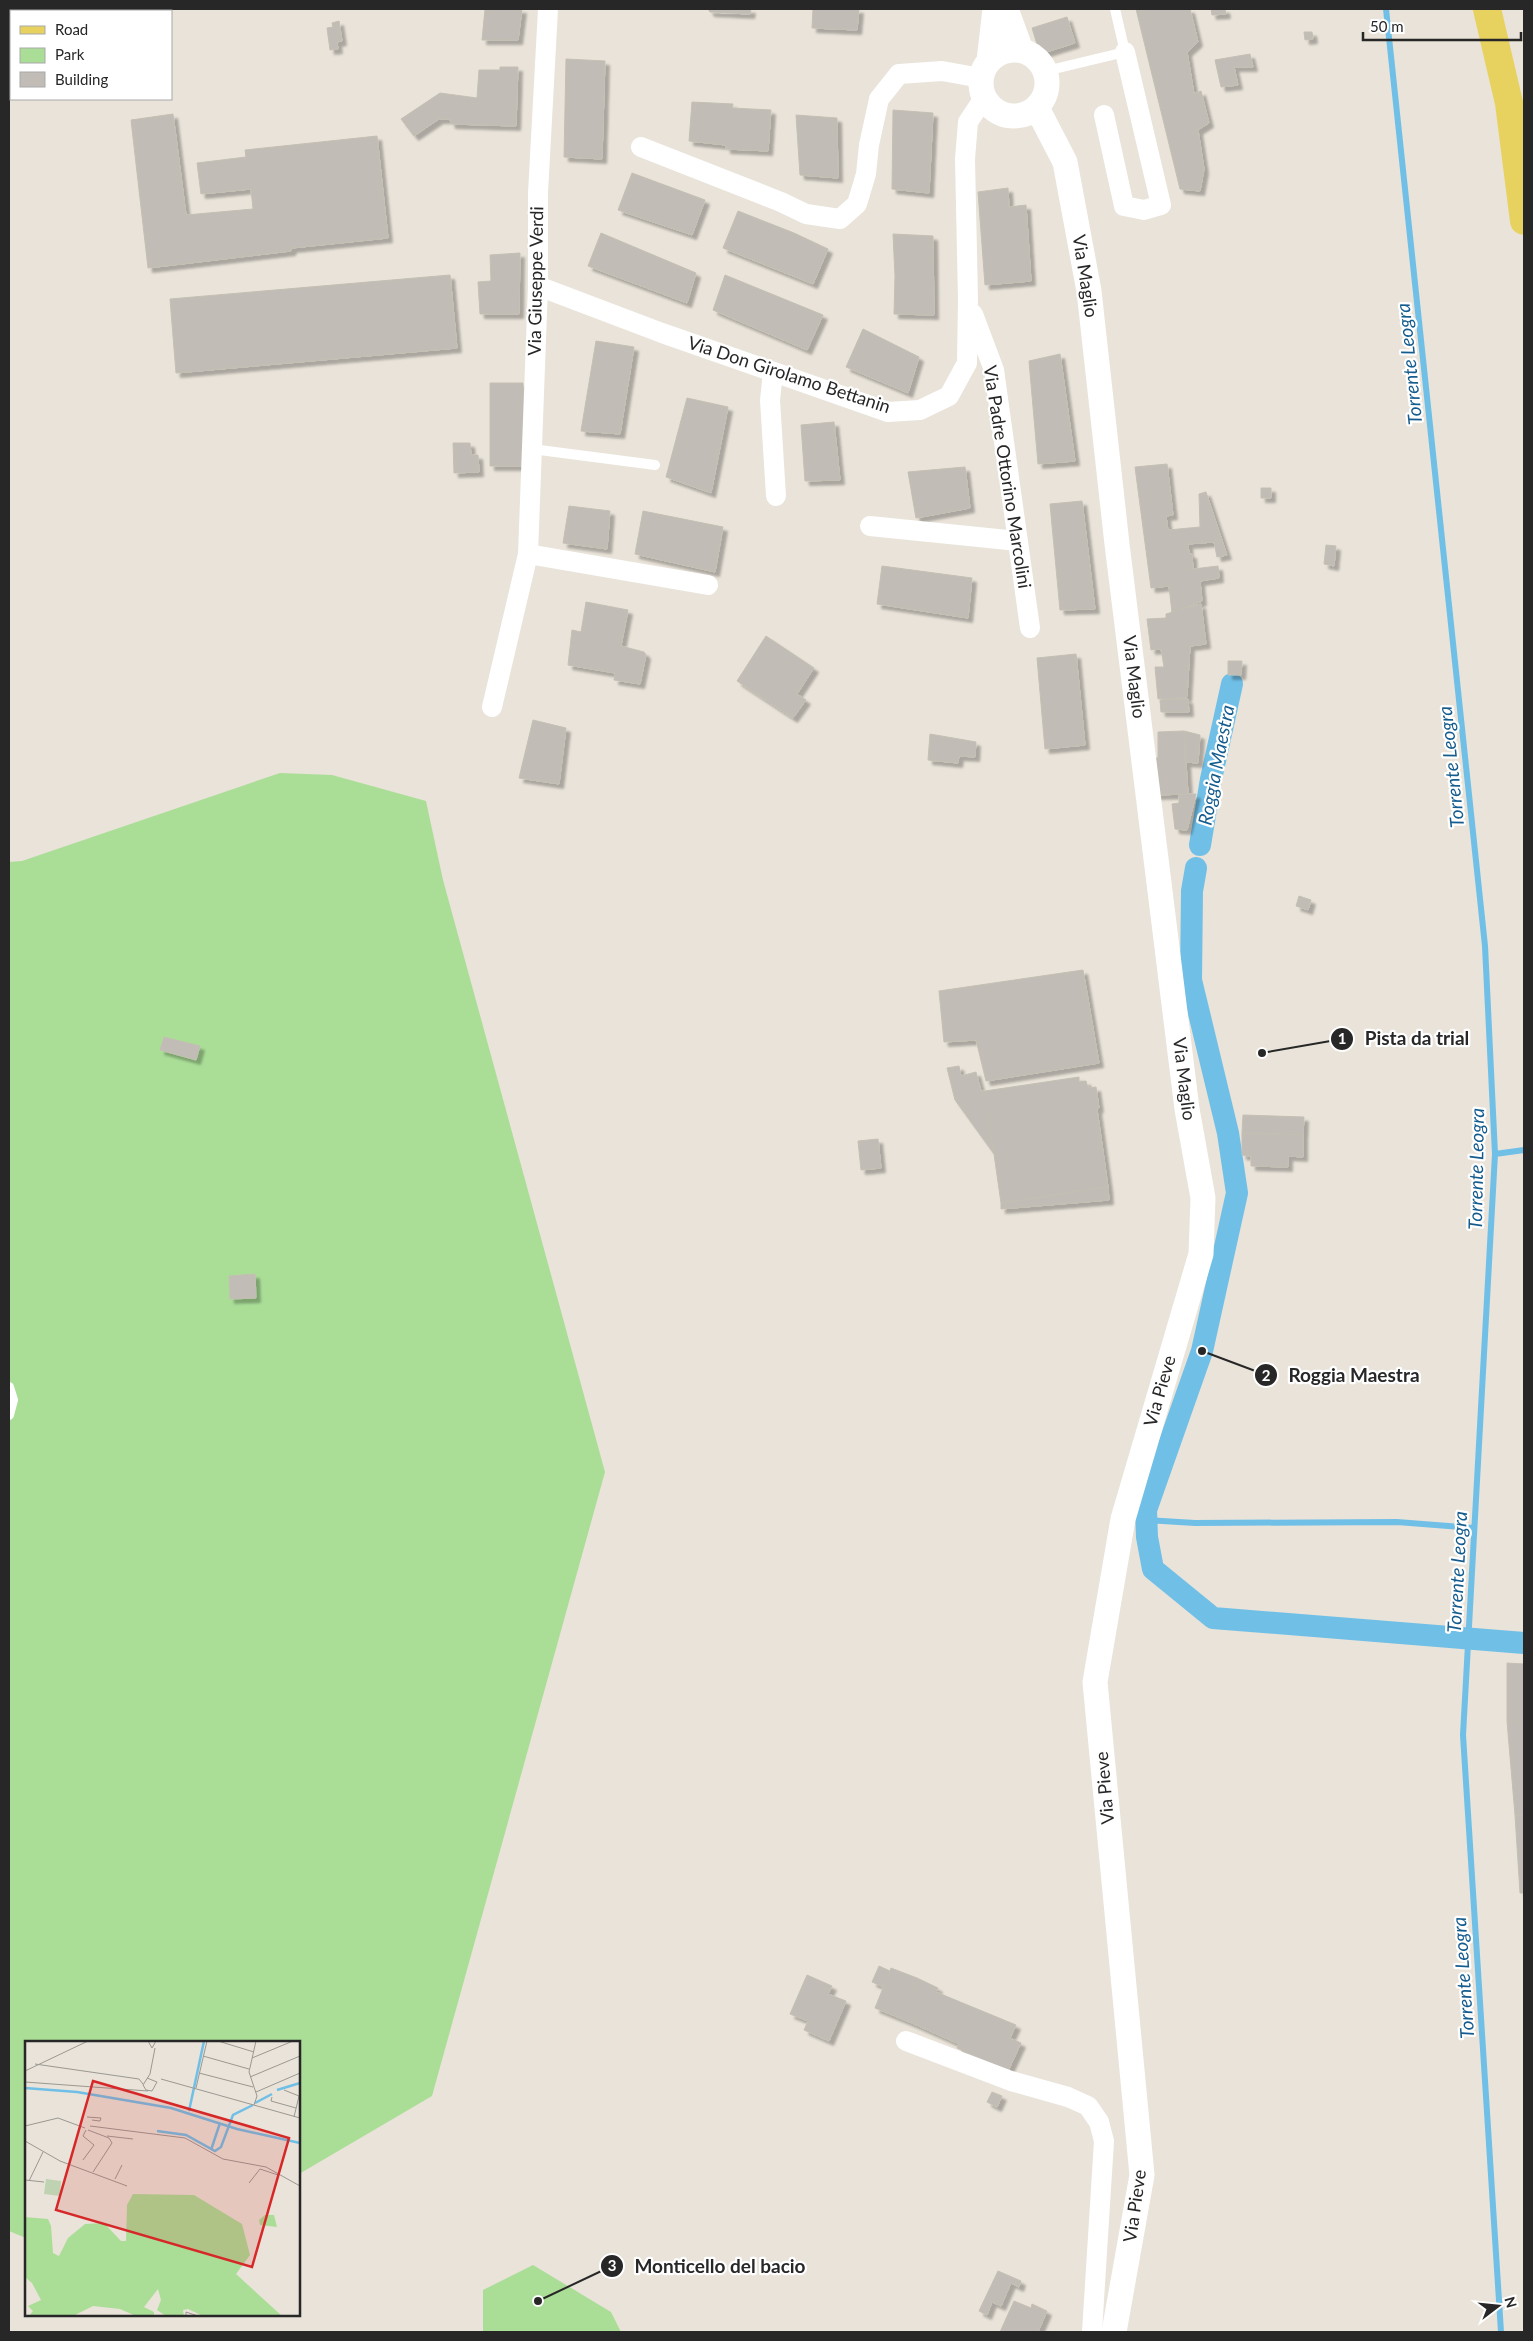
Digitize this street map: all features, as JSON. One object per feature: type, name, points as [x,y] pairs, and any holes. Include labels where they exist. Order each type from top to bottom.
[{"type":"main road","points":[[1487,9],[1509,103],[1524,221]]},
{"type":"street","name":"Via Giuseppe Verdi","points":[[492,707],[528,554],[538,286],[538,193],[548,9]]},
{"type":"street","points":[[985,79],[1003,51],[1021,50],[1031,54],[1040,61],[1046,71],[1047,91],[1044,100],[1028,114],[1008,116],[998,113],[985,79],[995,9]]},
{"type":"street","points":[[1006,9],[1021,50]]},
{"type":"street","points":[[1104,115],[1124,206],[1144,210],[1161,205],[1125,52]]},
{"type":"street","points":[[641,147],[781,202],[806,214],[840,219],[857,204],[866,174],[869,145],[880,99],[899,74],[942,71],[985,79]]},
{"type":"street","name":"Via Don Girolamo Bettanin","points":[[538,286],[888,412],[920,410],[949,396],[967,363],[968,299],[965,159],[968,122],[985,79]]},
{"type":"street","name":"Via Maglio","points":[[1037,108],[1065,162],[1089,291],[1117,544],[1187,1109],[1203,1198],[1201,1254]]},
{"type":"street","name":"Via Padre Ottorino Marcolini","points":[[968,299],[994,370],[1030,628]]},
{"type":"street","points":[[773,372],[770,400],[776,496]]},
{"type":"street","points":[[870,526],[1018,541]]},
{"type":"street","points":[[528,554],[708,585]]},
{"type":"street","name":"Via Pieve","points":[[1114,2332],[1142,2175],[1095,1682],[1123,1519],[1201,1254]]},
{"type":"street","name":"Via Pieve","points":[[906,2041],[1011,2081],[1068,2097],[1088,2106],[1099,2122],[1104,2141],[1092,2332]]},
{"type":"lane","points":[[1046,71],[1125,52],[1115,9]]},
{"type":"lane","points":[[532,449],[655,465]]},
{"type":"lane","points":[[9,1387],[12,1400],[9,1415]]},
{"type":"green space","points":[[280,773],[332,775],[426,801],[443,880],[605,1472],[432,2096],[300,2173],[300,2041],[25,2041],[25,2238],[9,2231],[9,862],[22,861]]},
{"type":"green space","points":[[533,2265],[611,2312],[621,2332],[483,2332],[483,2290]]},
{"type":"building","points":[[485,9],[522,9],[518,40],[482,40]]},
{"type":"building","points":[[708,9],[751,9],[750,14],[710,12]]},
{"type":"building","points":[[813,9],[859,9],[857,30],[812,28]]},
{"type":"building","points":[[1136,9],[1190,9],[1198,42],[1187,52],[1194,94],[1201,91],[1209,123],[1198,130],[1204,169],[1200,191],[1180,189]]},
{"type":"building","points":[[1211,9],[1225,9],[1226,14],[1212,15]]},
{"type":"building","points":[[1067,17],[1075,43],[1040,54],[1032,28]]},
{"type":"building","points":[[339,21],[342,41],[337,42],[338,49],[330,50],[327,28],[333,27],[332,23]]},
{"type":"building","points":[[1304,32],[1312,32],[1313,39],[1305,40]]},
{"type":"building","points":[[1250,54],[1253,67],[1234,67],[1238,85],[1221,87],[1215,60]]},
{"type":"building","points":[[566,59],[605,61],[602,159],[564,157]]},
{"type":"building","points":[[500,67],[518,67],[516,126],[451,124],[450,119],[439,119],[414,136],[401,119],[440,93],[477,98],[479,70],[500,70]]},
{"type":"building","points":[[692,102],[733,104],[732,108],[771,110],[768,151],[726,149],[726,145],[689,141]]},
{"type":"building","points":[[893,110],[933,113],[929,193],[892,189]]},
{"type":"building","points":[[173,114],[186,215],[253,209],[251,189],[201,194],[197,163],[246,157],[245,150],[377,136],[388,238],[292,248],[291,251],[148,268],[131,120]]},
{"type":"building","points":[[796,115],[837,118],[838,178],[800,175]]},
{"type":"building","points":[[632,173],[705,200],[692,235],[618,210]]},
{"type":"building","points":[[1008,188],[1009,207],[1026,205],[1031,281],[985,285],[978,192]]},
{"type":"building","points":[[738,211],[794,233],[828,249],[813,284],[723,248]]},
{"type":"building","points":[[601,233],[696,273],[687,303],[588,266]]},
{"type":"building","points":[[893,234],[933,236],[934,315],[894,314]]},
{"type":"building","points":[[520,253],[519,314],[480,314],[478,282],[491,281],[490,255]]},
{"type":"building","points":[[450,275],[457,348],[176,373],[170,299]]},
{"type":"building","points":[[725,275],[823,315],[807,350],[713,310]]},
{"type":"building","points":[[863,329],[919,357],[908,393],[846,367]]},
{"type":"building","points":[[596,341],[634,347],[620,434],[581,431]]},
{"type":"building","points":[[1060,354],[1075,461],[1038,464],[1029,361]]},
{"type":"building","points":[[490,383],[523,383],[524,466],[490,466]]},
{"type":"building","points":[[687,398],[728,407],[711,493],[666,477]]},
{"type":"building","points":[[834,422],[840,480],[805,481],[801,425]]},
{"type":"building","points":[[453,443],[470,443],[471,455],[478,455],[479,472],[454,473]]},
{"type":"building","points":[[1167,464],[1173,515],[1166,516],[1168,530],[1200,527],[1199,494],[1206,492],[1227,555],[1217,557],[1214,542],[1188,544],[1189,554],[1192,554],[1193,569],[1218,566],[1219,578],[1200,581],[1202,601],[1172,613],[1169,586],[1151,588],[1135,467]]},
{"type":"building","points":[[965,467],[970,508],[916,518],[908,472]]},
{"type":"building","points":[[1261,488],[1271,488],[1271,498],[1261,498]]},
{"type":"building","points":[[1082,501],[1095,609],[1060,610],[1050,504]]},
{"type":"building","points":[[569,506],[610,511],[607,549],[563,543]]},
{"type":"building","points":[[643,511],[723,527],[715,572],[635,554]]},
{"type":"building","points":[[1326,545],[1336,546],[1334,566],[1324,564]]},
{"type":"building","points":[[882,566],[972,578],[968,618],[877,604]]},
{"type":"building","points":[[586,602],[628,610],[621,646],[644,652],[646,655],[640,684],[614,680],[615,673],[568,665],[572,630],[581,632]]},
{"type":"building","points":[[1201,604],[1206,644],[1190,646],[1187,697],[1158,699],[1155,667],[1164,667],[1161,649],[1151,650],[1147,619],[1166,618],[1166,614]]},
{"type":"building","points":[[766,636],[814,668],[797,694],[806,700],[793,718],[737,681]]},
{"type":"building","points":[[1076,654],[1085,745],[1045,749],[1037,658]]},
{"type":"building","points":[[1228,661],[1242,661],[1241,675],[1228,675]]},
{"type":"building","points":[[1188,699],[1189,712],[1161,712],[1160,700]]},
{"type":"building","points":[[533,720],[566,728],[559,784],[519,778]]},
{"type":"building","points":[[1184,731],[1200,735],[1198,763],[1185,762]]},
{"type":"building","points":[[1184,731],[1188,794],[1156,795],[1155,758],[1158,758],[1158,732]]},
{"type":"building","points":[[930,734],[976,742],[975,757],[959,756],[958,763],[928,760]]},
{"type":"building","points":[[1179,794],[1196,794],[1187,830],[1175,829],[1172,804],[1179,803]]},
{"type":"building","points":[[1299,896],[1311,900],[1308,910],[1296,906]]},
{"type":"building","points":[[1083,970],[1099,1063],[986,1081],[976,1040],[944,1042],[939,991]]},
{"type":"building","points":[[164,1037],[200,1046],[196,1060],[160,1050]]},
{"type":"building","points":[[959,1066],[961,1076],[976,1072],[981,1091],[985,1091],[994,1154],[955,1100],[947,1068]]},
{"type":"building","points":[[1079,1077],[1079,1082],[1086,1081],[1088,1088],[1096,1087],[1099,1108],[1097,1109],[1108,1187],[1001,1203],[985,1091]]},
{"type":"building","points":[[1243,1115],[1304,1117],[1303,1135],[1242,1133]]},
{"type":"building","points":[[1242,1133],[1303,1135],[1303,1157],[1288,1156],[1288,1167],[1251,1166],[1251,1156],[1242,1155]]},
{"type":"building","points":[[878,1139],[881,1168],[861,1170],[858,1141]]},
{"type":"building","points":[[1108,1187],[1109,1200],[1001,1209],[1001,1203]]},
{"type":"building","points":[[255,1274],[256,1298],[230,1299],[229,1276]]},
{"type":"building","points":[[1507,1663],[1524,1664],[1524,1722],[1507,1721]]},
{"type":"building","points":[[1507,1721],[1524,1722],[1524,1815],[1515,1815]]},
{"type":"building","points":[[1515,1815],[1524,1815],[1524,1893],[1520,1893]]},
{"type":"building","points":[[879,1966],[890,1971],[884,1987],[872,1982]]},
{"type":"building","points":[[891,1968],[917,1978],[912,1990],[924,1996],[912,2023],[875,2008]]},
{"type":"building","points":[[807,1975],[832,1986],[828,1994],[846,2001],[829,2041],[804,2030],[808,2021],[790,2014]]},
{"type":"building","points":[[917,1978],[938,1988],[936,1992],[1016,2025],[1010,2038],[1021,2043],[1008,2071],[957,2048],[959,2044],[912,2023],[924,1996],[912,1990]]},
{"type":"building","points":[[992,2092],[1002,2096],[997,2107],[987,2102]]},
{"type":"building","points":[[998,2271],[1021,2281],[1019,2287],[1011,2283],[1001,2306],[992,2302],[987,2315],[979,2311]]},
{"type":"building","points":[[1014,2301],[1031,2308],[1032,2304],[1047,2311],[1038,2332],[1000,2332]]},
{"type":"waterway","name":"Torrente Leogra","points":[[1386,9],[1485,946],[1495,1154],[1463,1735],[1501,2332]]},
{"type":"waterway","name":"Roggia Maestra","points":[[1200,845],[1211,779],[1232,684]]},
{"type":"waterway","name":"Roggia Maestra","points":[[1196,868],[1192,891],[1191,980],[1228,1133],[1237,1193],[1202,1351],[1146,1510],[1147,1537],[1153,1569],[1213,1618],[1524,1643]]},
{"type":"waterway","points":[[1495,1154],[1524,1150]]},
{"type":"waterway","points":[[1146,1520],[1195,1523],[1397,1522],[1474,1528]]},
{"type":"place","name":"Pista da trial","points":[[1262,1053]]},
{"type":"place","name":"Roggia Maestra","points":[[1202,1351]]},
{"type":"place","name":"Monticello del bacio","points":[[538,2301]]}]
